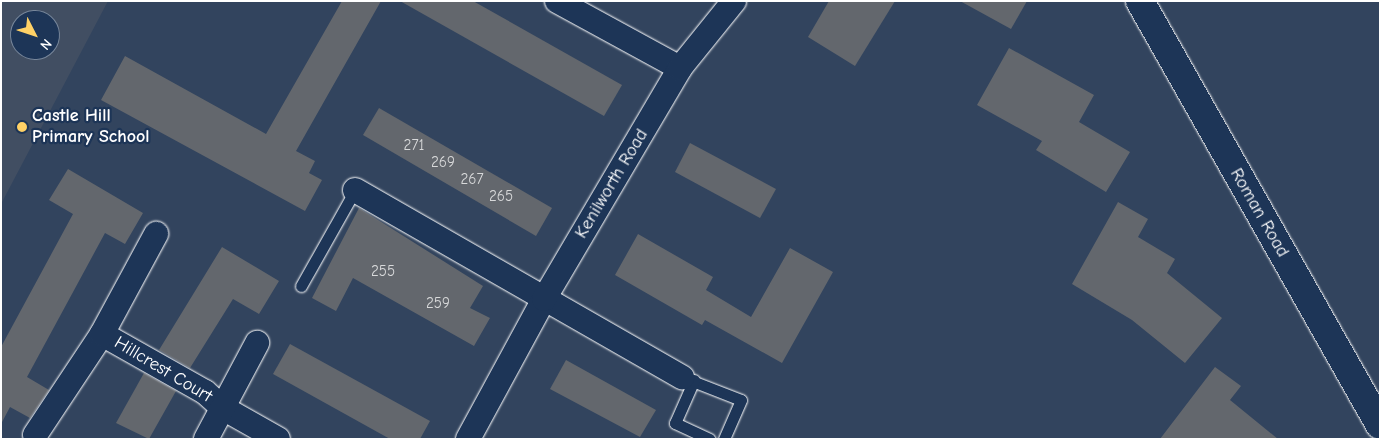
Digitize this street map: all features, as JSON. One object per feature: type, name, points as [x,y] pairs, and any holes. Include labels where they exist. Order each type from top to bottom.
[{"type":"street","points":[[557,1],[680,68]]},
{"type":"street","name":"Kenilworth Road","points":[[468,439],[544,299],[680,68],[734,1]]},
{"type":"street","name":"Roman Road","points":[[1140,1],[1380,425]]},
{"type":"street","points":[[355,190],[544,299],[688,378]]},
{"type":"street","name":"Hillcrest Court","points":[[35,435],[102,334],[156,234]]},
{"type":"street","name":"Hillcrest Court","points":[[102,334],[205,392],[223,408]]},
{"type":"street","points":[[206,439],[257,343]]},
{"type":"street","points":[[223,408],[278,439]]},
{"type":"lane","points":[[301,286],[355,190]]},
{"type":"lane","points":[[709,439],[675,423],[688,378],[741,400],[724,439]]},
{"type":"shaded area","name":"Castle Hill Primary School","points":[[1,1],[108,1],[1,204]]},
{"type":"building","points":[[342,1],[381,1],[296,151],[315,161],[309,173],[322,180],[305,211],[101,100],[125,56],[266,134]]},
{"type":"building","points":[[400,1],[473,1],[622,85],[604,116]]},
{"type":"building","points":[[829,1],[895,1],[855,66],[808,37]]},
{"type":"building","points":[[960,1],[1027,1],[1011,29]]},
{"type":"building","points":[[1009,48],[1094,95],[1079,122],[1130,152],[1106,192],[1036,150],[1042,141],[977,105]]},
{"type":"building","points":[[379,108],[552,208],[536,236],[363,135]]},
{"type":"building","points":[[690,143],[776,189],[760,218],[675,172]]},
{"type":"building","points":[[68,169],[143,213],[125,244],[105,233],[27,377],[49,390],[30,418],[10,407],[1,424],[1,347],[73,214],[49,200]]},
{"type":"building","points":[[1118,202],[1148,219],[1138,237],[1175,259],[1167,273],[1222,318],[1185,363],[1132,320],[1072,284]]},
{"type":"building","points":[[359,208],[483,286],[470,308],[490,318],[474,346],[353,278],[336,311],[312,298]]},
{"type":"building","points":[[638,234],[713,277],[706,290],[751,317],[790,248],[833,272],[782,363],[705,320],[702,325],[615,275]]},
{"type":"building","points":[[222,247],[279,281],[259,314],[233,299],[190,368],[159,350]]},
{"type":"building","points":[[290,344],[430,421],[420,439],[390,439],[273,374]]},
{"type":"building","points":[[566,360],[656,410],[640,437],[550,389]]},
{"type":"building","points":[[1215,367],[1241,386],[1230,400],[1278,439],[1160,439]]},
{"type":"building","points":[[144,373],[176,391],[149,439],[116,423]]},
{"type":"place","name":"Castle Hill Primary School","points":[[22,127]]}]
